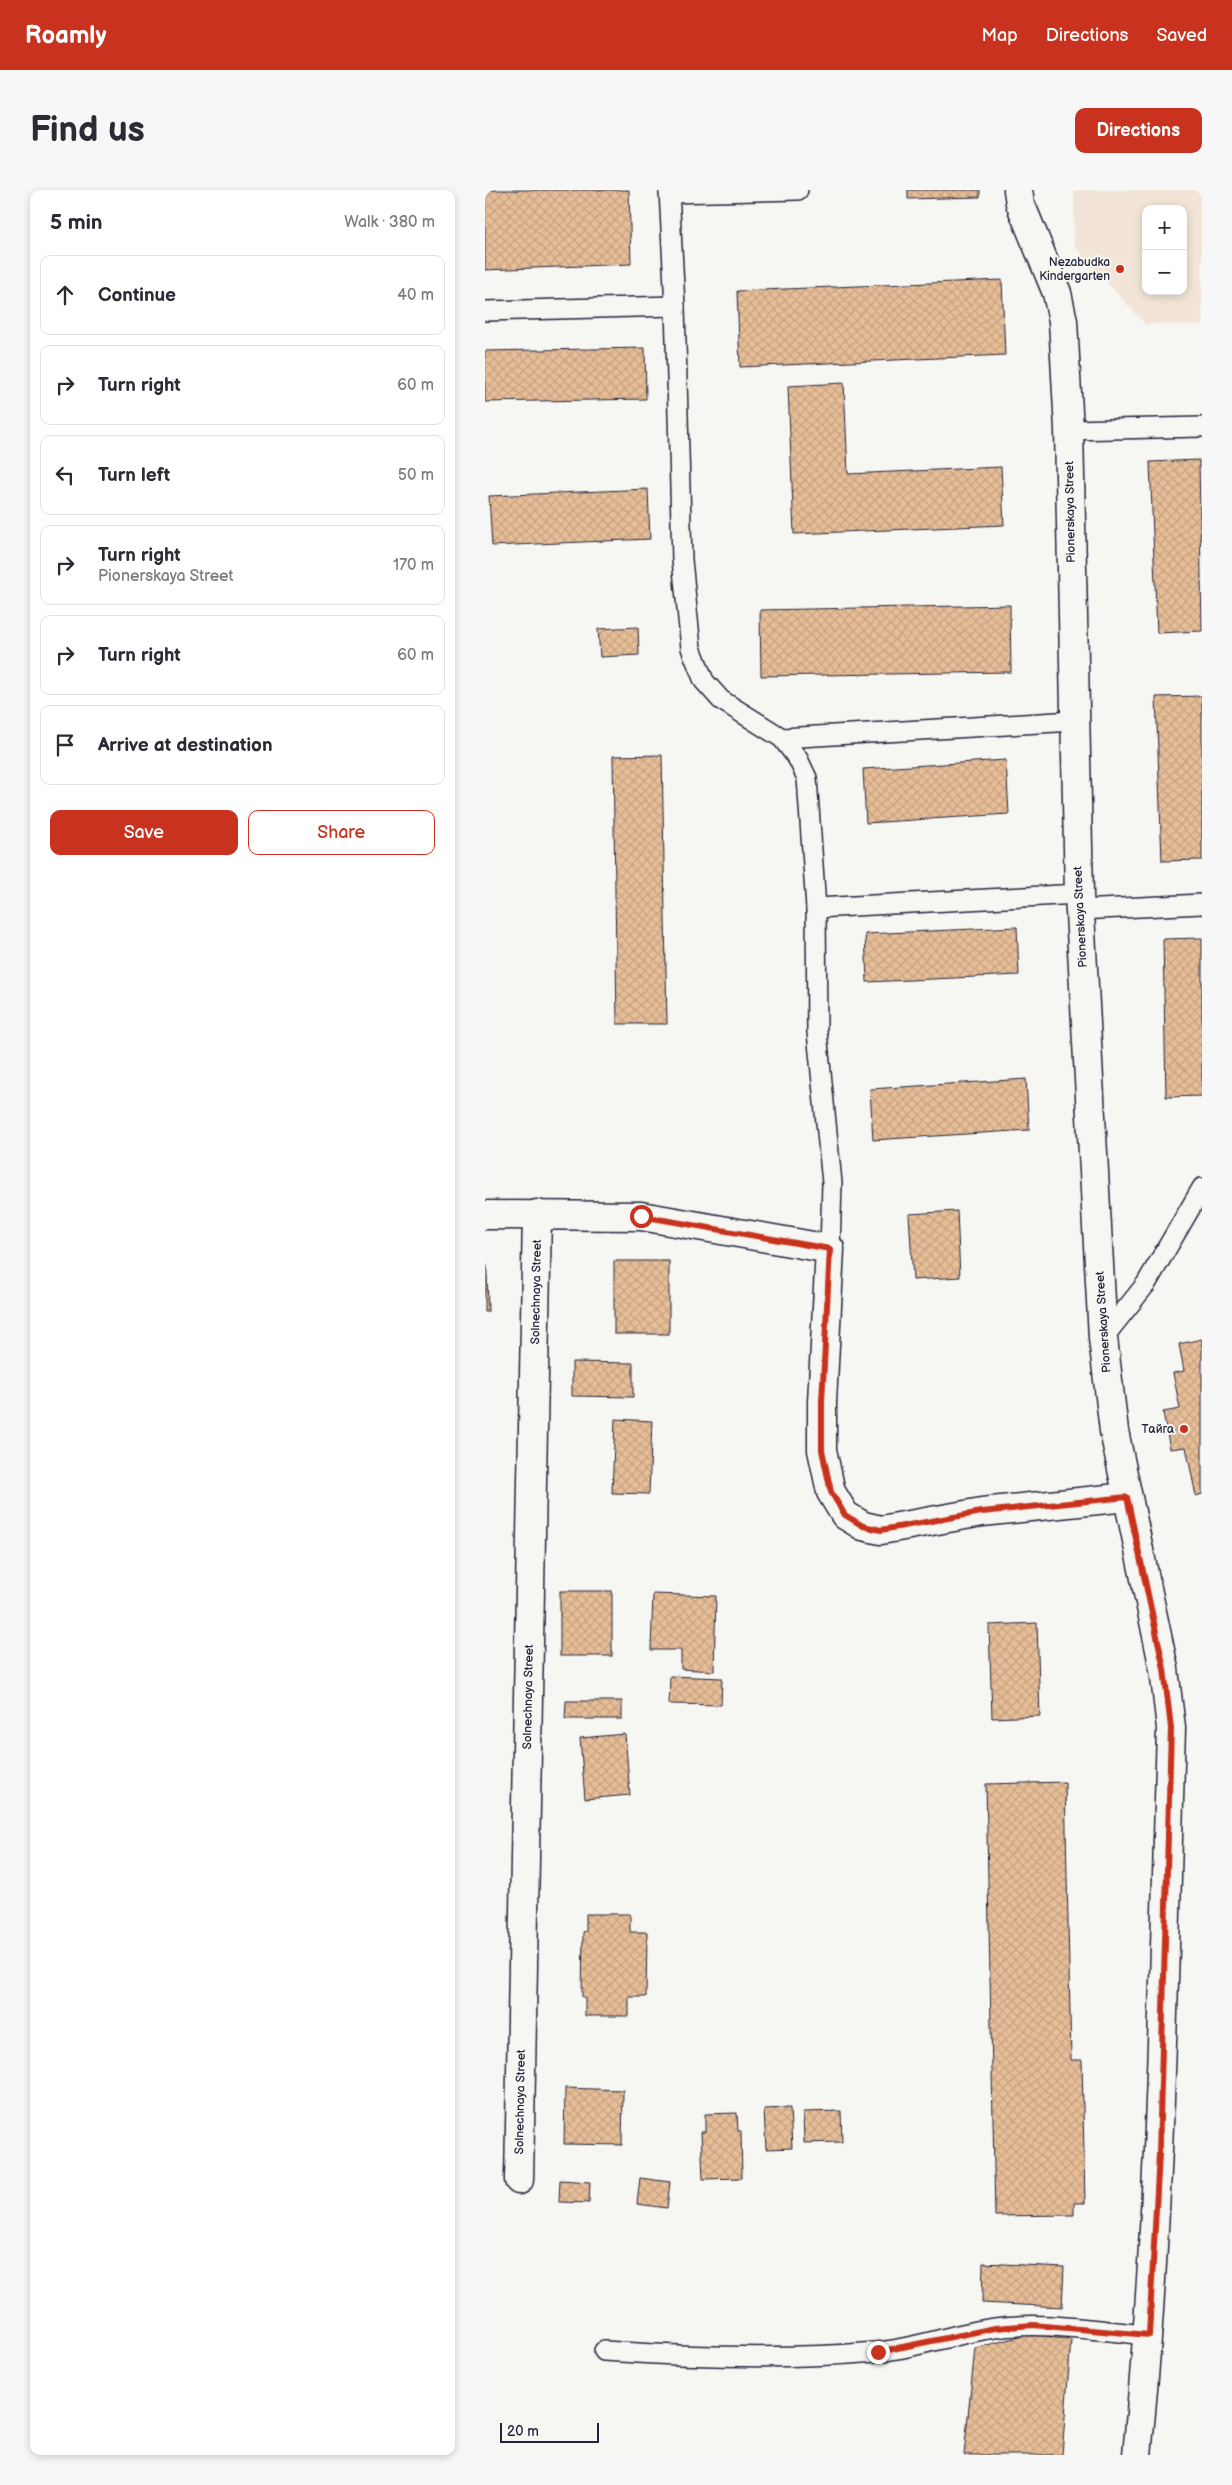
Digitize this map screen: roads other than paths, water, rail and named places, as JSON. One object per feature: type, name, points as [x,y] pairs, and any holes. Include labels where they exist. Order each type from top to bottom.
[{"type":"street","name":"Pionerskaya Street","points":[[1018,190],[1020,203],[1057,293],[1063,321],[1069,430],[1079,902],[1103,1338],[1114,1431],[1164,1669],[1171,1728],[1159,2154],[1149,2335],[1137,2455]]},
{"type":"street","name":"Solnechnaya Street","points":[[519,2180],[537,1214]]},
{"type":"street","points":[[485,1215],[641,1216],[830,1249],[822,1402],[822,1450],[831,1492],[845,1515],[863,1526],[881,1530],[982,1512],[1127,1497]]},
{"type":"lane","points":[[798,190],[669,191],[675,306],[682,560],[691,648],[704,681],[721,700],[782,738],[798,758],[807,778],[816,908],[817,1032],[832,1184],[830,1249]]},
{"type":"lane","points":[[485,312],[675,306]]},
{"type":"lane","points":[[1069,430],[1202,427]]},
{"type":"lane","points":[[782,738],[1074,721]]},
{"type":"lane","points":[[816,908],[1079,902],[1202,904]]},
{"type":"lane","points":[[1103,1338],[1146,1284],[1202,1188]]},
{"type":"lane","points":[[604,2351],[671,2356],[765,2358],[878,2352],[995,2328],[1033,2325],[1149,2335]]},
{"type":"place","name":"Nezabudka Kindergarten","points":[[1120,269]]},
{"type":"place","name":"Тайга","points":[[1184,1429]]}]
